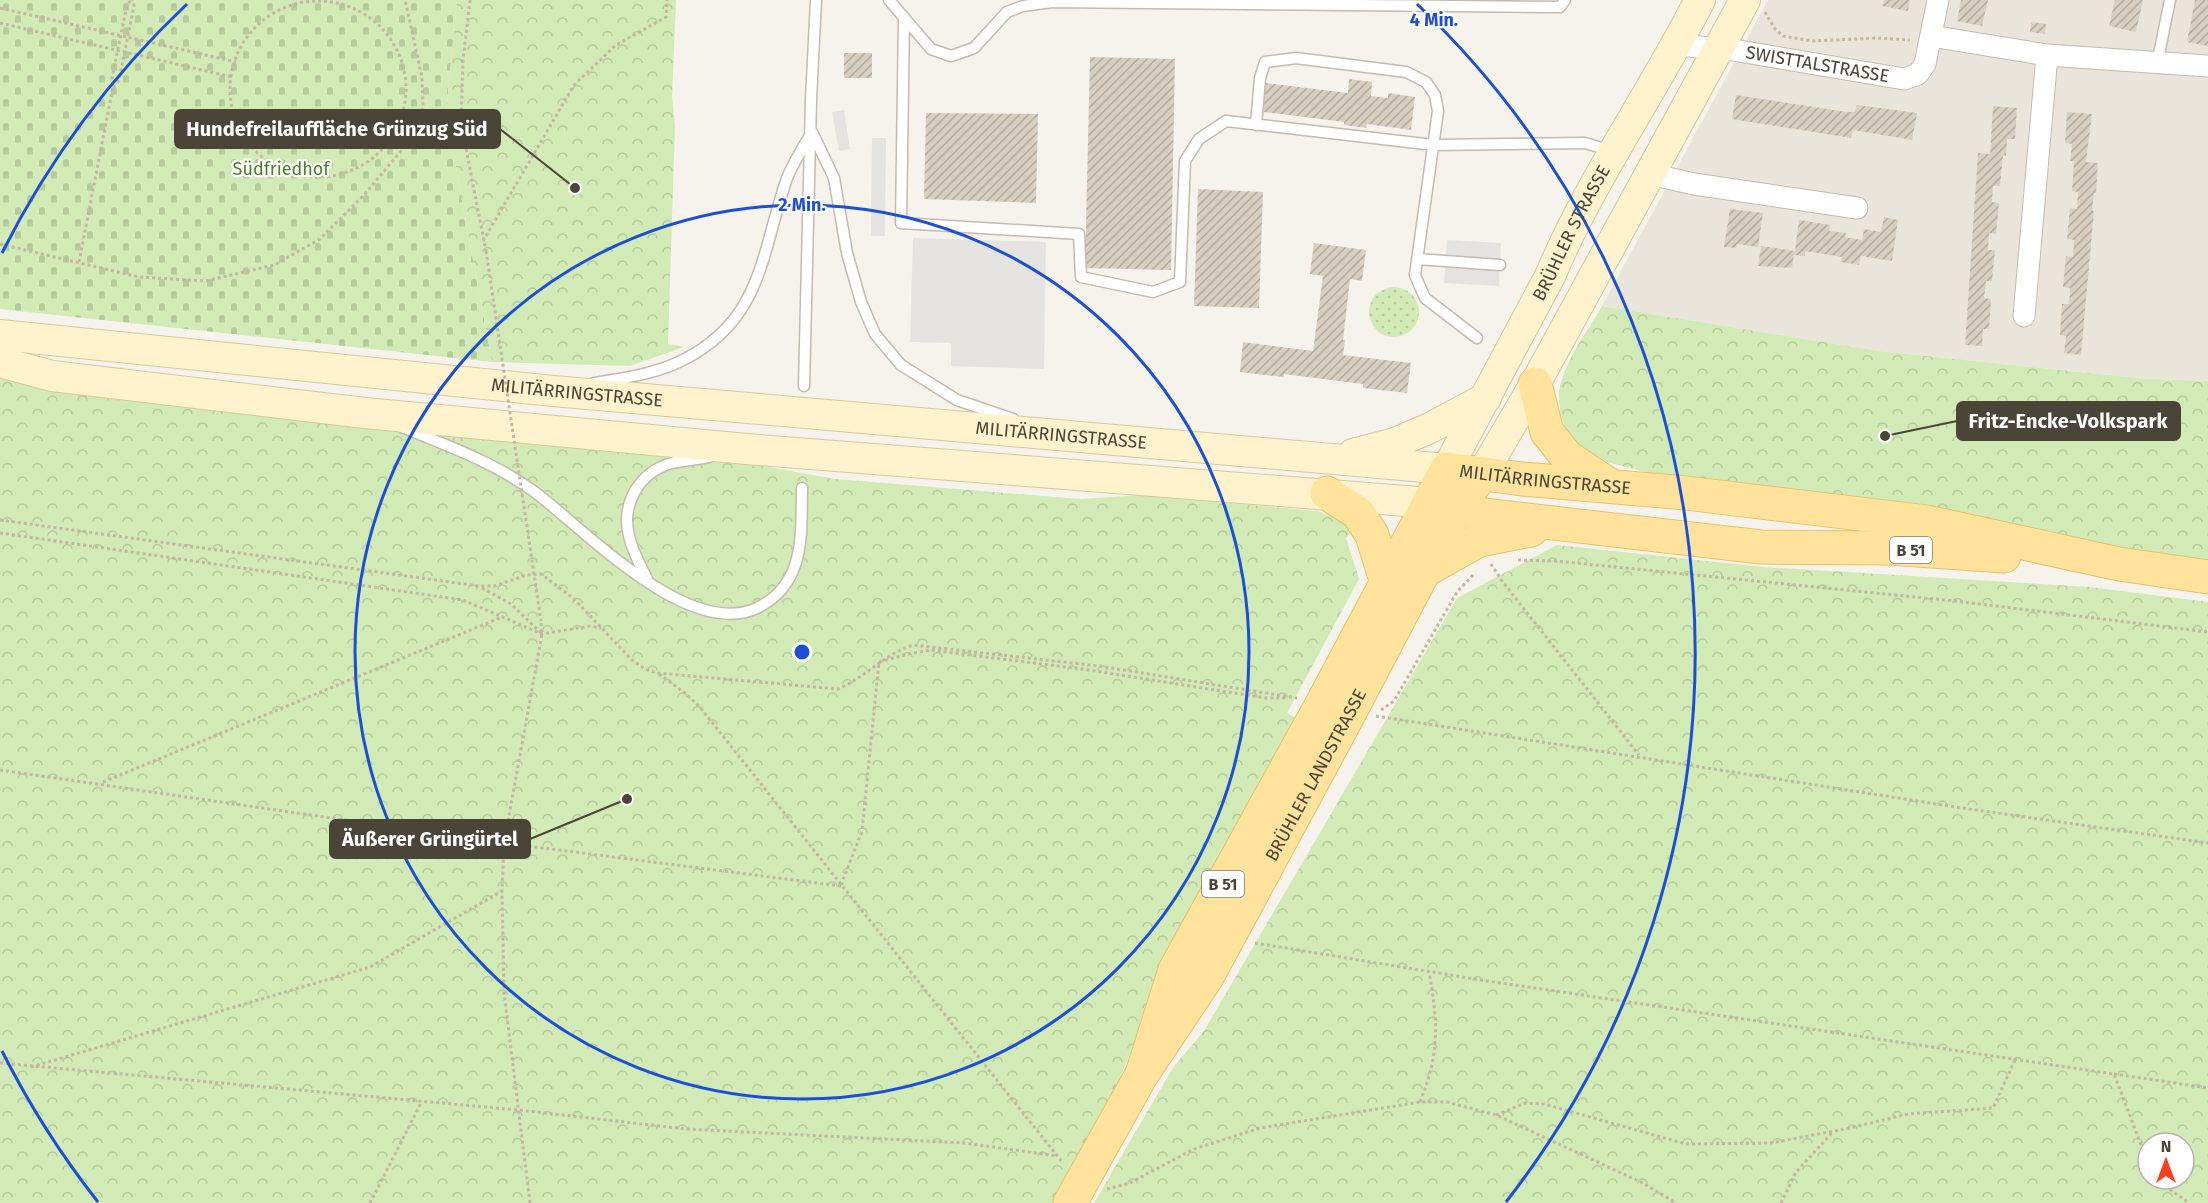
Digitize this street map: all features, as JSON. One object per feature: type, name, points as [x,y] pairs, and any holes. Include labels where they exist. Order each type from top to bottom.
[{"type":"main road","name":"BRÜHLER STRASSE","points":[[1447,469],[1550,276],[1560,252],[1700,0]]},
{"type":"main road","name":"BRÜHLER STRASSE","points":[[1482,474],[1535,384],[1718,49],[1754,4]]},
{"type":"main road","points":[[1615,151],[1650,171]]},
{"type":"main road","name":"MILITÄRRINGSTRASSE","points":[[0,335],[553,391],[1053,433],[1686,493],[1927,522],[2119,564],[2208,578]]},
{"type":"main road","name":"MILITÄRRINGSTRASSE","points":[[0,362],[52,376],[365,413],[747,449],[1253,490],[1327,493],[1444,505],[1484,515],[1761,547],[1889,548],[2119,564]]},
{"type":"main road","name":"B 51","points":[[1535,384],[1547,432],[1567,457],[1612,487]]},
{"type":"main road","points":[[1330,460],[1395,443],[1430,428],[1486,398]]},
{"type":"main road","name":"BRÜHLER LANDSTRASSE","points":[[1082,1194],[1142,1074],[1207,977],[1350,712],[1422,572],[1444,505],[1447,469]]},
{"type":"main road","name":"BRÜHLER LANDSTRASSE","points":[[1142,1074],[1175,970],[1323,702],[1386,580],[1444,505],[1482,474]]},
{"type":"main road","points":[[1327,493],[1358,513],[1372,535],[1386,580]]},
{"type":"main road","name":"B 51","points":[[1422,572],[1479,540],[1561,524]]},
{"type":"street","name":"SWISTTALSTRASSE","points":[[1677,45],[1732,50],[1904,79],[1918,74],[1925,64],[1938,0]]},
{"type":"street","points":[[1930,39],[2047,55],[2208,66]]},
{"type":"street","points":[[2024,316],[2047,55]]},
{"type":"street","points":[[1650,171],[1663,177],[1694,184],[1857,208]]},
{"type":"lane","points":[[804,386],[811,100],[816,0]]},
{"type":"lane","points":[[889,0],[931,49],[951,56],[974,48],[1007,12],[1023,6],[1063,1],[1560,7],[1565,0]]},
{"type":"lane","points":[[2157,64],[2170,0]]},
{"type":"lane","points":[[904,17],[901,223],[1079,234],[1081,277],[1153,292],[1180,282],[1185,161],[1199,139],[1226,121],[1434,145],[1584,143],[1615,151]]},
{"type":"lane","points":[[1256,125],[1260,78],[1265,62],[1296,58],[1406,72],[1426,82],[1434,95],[1438,111],[1415,275],[1425,298],[1477,338]]},
{"type":"lane","points":[[553,391],[660,369],[682,361],[705,347],[724,329],[749,300],[760,273],[787,178],[812,132]]},
{"type":"lane","points":[[812,132],[834,178],[847,253],[861,302],[875,334],[900,365],[957,400],[1053,433]]},
{"type":"lane","points":[[1417,259],[1500,265]]},
{"type":"lane","points":[[365,413],[476,456],[535,492],[583,533],[649,582],[693,608],[721,614],[748,612],[770,601],[789,582],[797,560],[801,533],[802,489]]},
{"type":"lane","points":[[649,582],[629,536],[627,515],[632,492],[648,475],[670,463],[747,449]]},
{"type":"path","points":[[79,262],[113,87],[111,78],[127,5],[132,0],[134,6],[119,80],[113,87]]},
{"type":"path","points":[[0,244],[139,277],[206,281],[274,265],[320,239],[364,195],[411,139],[423,108],[422,77],[405,0]]},
{"type":"path","points":[[470,0],[463,60],[461,123],[486,251],[542,634],[504,843],[502,891],[504,993],[530,1203]]},
{"type":"path","points":[[483,241],[574,85],[616,45],[666,17],[667,0]]},
{"type":"path","points":[[307,1],[335,2],[358,9],[389,35],[405,72],[404,111],[386,145],[371,160],[351,171],[320,177],[296,174],[267,161],[246,143],[236,121],[231,102],[232,76],[242,46],[253,30],[266,19],[286,7],[307,1]]},
{"type":"path","points":[[1754,4],[1783,36],[1812,40],[1930,39]]},
{"type":"path","points":[[0,8],[236,62]]},
{"type":"path","points":[[0,23],[232,76]]},
{"type":"path","points":[[0,520],[479,586],[495,586],[526,575],[541,574],[574,599],[632,660],[645,669],[657,673],[838,689],[898,649],[913,645],[928,645],[1099,666],[1301,699],[1266,698],[1082,669],[930,650],[879,662]]},
{"type":"path","points":[[0,533],[463,600],[542,634],[590,626],[603,628]]},
{"type":"path","points":[[1499,560],[1488,559],[1516,600],[1640,757]]},
{"type":"path","points":[[1511,560],[1556,561],[1954,601],[2208,632]]},
{"type":"path","points":[[1480,567],[1457,592],[1394,701],[1372,716],[1962,808],[2208,843]]},
{"type":"path","points":[[479,586],[511,604],[542,634]]},
{"type":"path","points":[[102,783],[502,617]]},
{"type":"path","points":[[841,886],[862,831],[879,662]]},
{"type":"path","points":[[657,673],[699,706],[1057,1156],[1082,1194],[1130,1183],[1194,1149],[1260,1128],[1420,1102],[1448,1102],[1496,1115],[1643,1183],[1676,1203]]},
{"type":"path","points":[[0,770],[504,843],[841,886]]},
{"type":"path","points":[[30,1068],[370,967],[502,891]]},
{"type":"path","points":[[1249,942],[1429,972],[2208,1088]]},
{"type":"path","points":[[1420,1102],[1430,1078],[1436,1048],[1434,1002],[1429,972]]},
{"type":"path","points":[[1496,1115],[1525,1103],[1544,1104],[1686,1144],[1771,1143],[1833,1132],[1908,1114],[1993,1108],[2016,1060]]},
{"type":"path","points":[[0,1064],[519,1110],[686,1129],[964,1143],[1057,1156]]},
{"type":"path","points":[[2114,1074],[2136,1132]]},
{"type":"path","points":[[370,1203],[422,1101]]},
{"type":"path","points":[[1781,1203],[1796,1172],[1833,1132]]},
{"type":"path","points":[[2172,1191],[2189,1203]]},
{"type":"shaded area","points":[[1768,0],[2208,0],[2208,381],[2148,379],[1879,351],[1602,306]]},
{"type":"shaded area","points":[[844,110],[850,149],[839,151],[832,112]]},
{"type":"shaded area","points":[[872,138],[886,138],[885,236],[871,236]]},
{"type":"shaded area","points":[[913,238],[1046,242],[1044,369],[951,366],[951,343],[910,342]]},
{"type":"shaded area","points":[[1447,240],[1501,243],[1499,286],[1444,283]]},
{"type":"green space","name":"Südfriedhof","points":[[0,0],[457,0],[446,114],[492,362],[0,309]]},
{"type":"green space","points":[[457,0],[676,0],[672,96],[675,126],[668,344],[684,347],[630,366],[492,362],[446,114]]},
{"type":"green space","points":[[1394,287],[1403,289],[1414,298],[1419,312],[1417,321],[1408,332],[1394,337],[1385,335],[1374,326],[1369,312],[1371,303],[1380,292]]},
{"type":"green space","points":[[1602,306],[1879,351],[2148,379],[2208,381],[2208,563],[2137,552],[1938,513],[1649,473],[1577,454],[1562,420],[1559,405],[1560,386],[1569,362]]},
{"type":"green space","points":[[0,377],[40,388],[197,409],[687,453],[836,479],[1080,499],[1142,495],[1317,511],[1339,518],[1354,529],[1346,538],[1359,579],[1287,713],[1298,719],[1138,1034],[1111,1100],[1055,1203],[0,1203]]},
{"type":"green space","points":[[1557,545],[1764,567],[2090,587],[2208,602],[2208,1203],[1094,1203],[1174,1066],[1204,1031],[1457,598]]},
{"type":"building","points":[[1884,0],[1910,0],[1908,11],[1882,6]]},
{"type":"building","points":[[1961,0],[1988,0],[1982,26],[1957,21]]},
{"type":"building","points":[[2115,0],[2143,0],[2136,32],[2109,26]]},
{"type":"building","points":[[2195,0],[2208,0],[2208,46],[2187,42]]},
{"type":"building","points":[[2031,22],[2046,24],[2045,34],[2030,32]]},
{"type":"building","points":[[844,53],[872,53],[872,78],[844,78]]},
{"type":"building","points":[[1090,57],[1175,59],[1171,270],[1085,268]]},
{"type":"building","points":[[1349,79],[1372,82],[1371,96],[1388,98],[1388,93],[1415,97],[1411,130],[1367,124],[1366,128],[1344,125],[1344,122],[1263,112],[1266,83],[1348,93]]},
{"type":"building","points":[[1736,95],[1847,112],[1855,112],[1857,105],[1917,113],[1912,140],[1853,130],[1851,138],[1732,119]]},
{"type":"building","points":[[1993,106],[2017,108],[2015,139],[2007,139],[2000,186],[1993,186],[1992,202],[1999,203],[1996,234],[1989,233],[1988,250],[1995,250],[1992,281],[1986,281],[1984,298],[1991,299],[1989,329],[1983,329],[1982,346],[1965,345],[1978,153],[1990,154]]},
{"type":"building","points":[[2067,112],[2092,114],[2086,162],[2098,163],[2096,193],[2094,193],[2092,210],[2094,211],[2081,355],[2064,353],[2066,336],[2060,335],[2062,304],[2069,304],[2070,288],[2063,287],[2066,256],[2073,257],[2074,240],[2067,239],[2070,208],[2077,209],[2078,192],[2072,191],[2074,161],[2070,161],[2072,144],[2065,143]]},
{"type":"building","points":[[926,113],[1038,114],[1036,203],[924,199]]},
{"type":"building","points":[[1198,189],[1263,192],[1259,308],[1194,306]]},
{"type":"building","points":[[1730,209],[1763,213],[1758,247],[1737,244],[1736,248],[1724,247]]},
{"type":"building","points":[[1884,217],[1898,220],[1892,261],[1861,256],[1859,265],[1841,262],[1842,257],[1805,251],[1805,256],[1794,255],[1792,268],[1758,266],[1761,246],[1795,251],[1799,220],[1830,225],[1829,231],[1846,233],[1845,237],[1862,240],[1864,229],[1881,232]]},
{"type":"building","points":[[1314,243],[1366,250],[1362,281],[1350,279],[1343,355],[1411,363],[1407,393],[1363,388],[1363,384],[1284,374],[1284,377],[1240,372],[1243,342],[1313,351],[1323,276],[1310,274]]},
{"type":"place","name":"Hundefreilauffläche Grünzug Süd","points":[[575,188]]},
{"type":"place","name":"Fritz-Encke-Volkspark","points":[[1885,436]]},
{"type":"place","name":"Äußerer Grüngürtel","points":[[627,799]]}]
